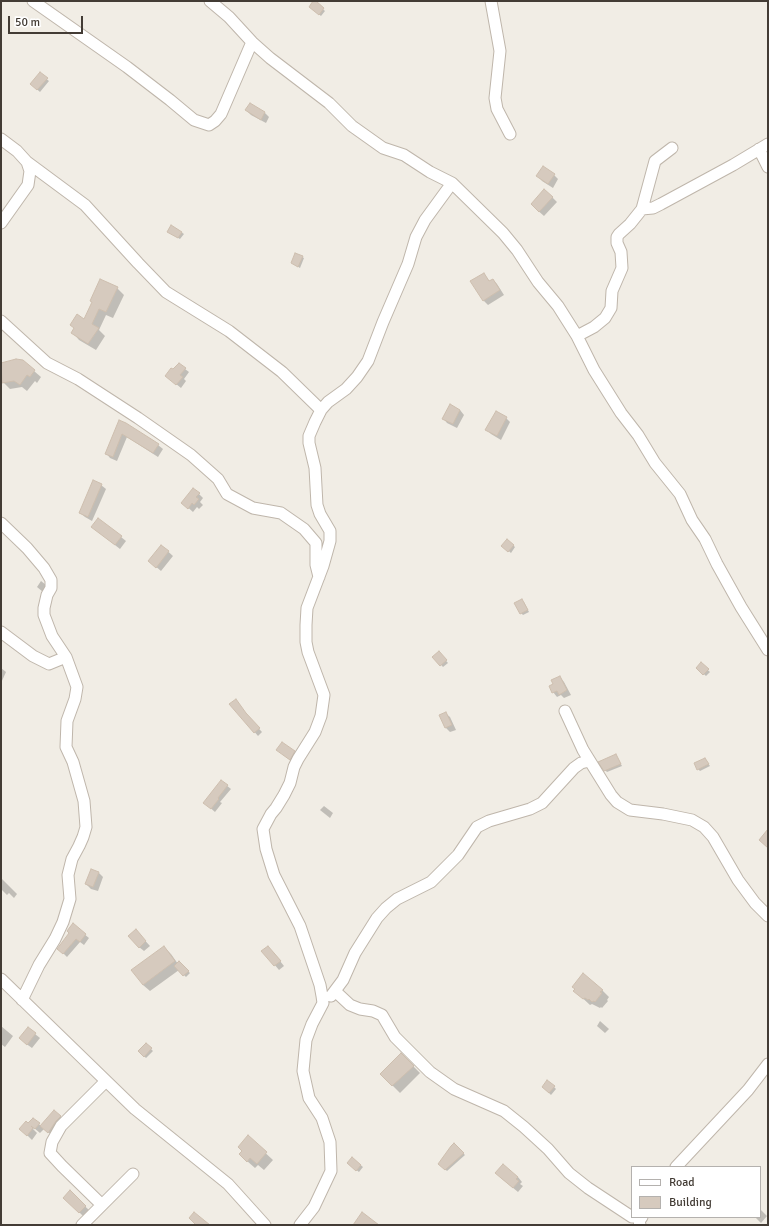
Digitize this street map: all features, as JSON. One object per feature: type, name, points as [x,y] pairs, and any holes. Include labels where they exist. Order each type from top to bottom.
[{"type":"street","points":[[33,1],[127,68],[194,120],[209,125],[215,122],[221,114],[252,42]]},
{"type":"street","points":[[210,1],[229,17],[252,42],[270,58],[329,103],[352,126],[383,148],[404,155],[430,172],[452,183],[494,223],[513,244],[538,282],[558,306],[577,336],[594,370],[621,413],[638,435],[655,463],[680,494],[692,520],[768,650]]},
{"type":"street","points":[[490,2],[500,51],[495,98],[497,109],[510,134]]},
{"type":"street","points":[[1,139],[17,151],[27,162],[85,205],[166,292],[229,331],[282,372],[321,410]]},
{"type":"street","points":[[642,209],[653,208],[661,204],[734,165],[763,147],[768,167]]},
{"type":"street","points":[[577,336],[594,327],[609,313],[612,304],[612,291],[622,268],[621,252],[617,243],[617,237],[642,209],[655,161],[672,148]]},
{"type":"street","points":[[1,223],[28,185],[30,172],[27,162]]},
{"type":"street","points":[[322,1003],[320,985],[300,926],[274,875],[266,850],[263,829],[271,814],[281,801],[290,783],[294,767],[315,732],[321,716],[324,695],[308,652],[306,642],[307,608],[323,566],[330,542],[330,531],[320,514],[317,505],[315,468],[309,443],[310,432],[321,410],[328,402],[346,389],[357,377],[368,361],[408,264],[416,237],[425,220],[452,183]]},
{"type":"street","points":[[1,321],[47,363],[85,384],[138,418],[191,455],[218,479],[228,494],[253,508],[281,514],[304,529],[316,543],[316,565],[319,577]]},
{"type":"street","points":[[1,523],[27,548],[44,568],[51,580],[51,588],[47,595],[44,615],[52,636],[66,657],[77,687],[75,699],[67,721],[66,747],[73,762],[84,801],[86,827],[83,837],[72,859],[68,875],[70,899],[63,922],[56,939],[39,965],[22,1000]]},
{"type":"street","points":[[1,632],[33,656],[49,664],[66,657]]},
{"type":"street","points":[[564,711],[582,750],[611,795],[630,810],[663,814],[692,820],[704,827],[713,837],[738,880],[768,916]]},
{"type":"street","points":[[300,1225],[314,1208],[332,1171],[330,1142],[322,1118],[309,1098],[303,1071],[306,1040],[322,1003],[335,991],[355,953],[377,918],[386,908],[397,899],[431,882],[458,855],[477,827],[489,821],[530,809],[542,803],[574,768],[580,763],[589,761]]},
{"type":"street","points":[[1,979],[136,1109],[228,1184],[265,1225]]},
{"type":"street","points":[[335,991],[350,1005],[382,1015],[395,1037],[430,1072],[454,1089],[504,1111],[548,1149],[569,1174],[631,1215]]},
{"type":"street","points":[[677,1166],[748,1090],[768,1064]]},
{"type":"street","points":[[102,1205],[50,1153],[52,1142],[61,1126],[106,1081]]},
{"type":"street","points":[[82,1225],[133,1174]]},
{"type":"building","points":[[313,1],[316,1],[324,8],[319,15],[309,7]]},
{"type":"building","points":[[40,72],[48,78],[37,90],[30,84]]},
{"type":"building","points":[[250,103],[265,112],[261,120],[245,110]]},
{"type":"building","points":[[543,166],[555,174],[548,184],[536,176]]},
{"type":"building","points":[[544,189],[553,197],[539,212],[531,204]]},
{"type":"building","points":[[171,225],[182,232],[178,238],[167,232]]},
{"type":"building","points":[[295,253],[303,256],[298,267],[291,263]]},
{"type":"building","points":[[484,273],[489,281],[493,279],[500,290],[483,301],[470,281]]},
{"type":"building","points":[[100,279],[118,287],[106,312],[99,309],[92,324],[99,328],[88,344],[71,333],[74,328],[70,325],[77,314],[84,319]]},
{"type":"building","points":[[16,359],[23,360],[35,370],[30,377],[27,375],[20,385],[14,381],[2,383],[1,363]]},
{"type":"building","points":[[179,363],[186,368],[180,375],[183,377],[176,385],[165,376],[171,368],[173,369]]},
{"type":"building","points":[[450,404],[460,410],[453,424],[442,419]]},
{"type":"building","points":[[496,411],[507,417],[497,436],[485,430]]},
{"type":"building","points":[[119,420],[159,444],[153,453],[122,434],[113,457],[105,454]]},
{"type":"building","points":[[93,480],[102,484],[88,517],[79,513]]},
{"type":"building","points":[[193,488],[200,493],[196,497],[199,499],[194,505],[192,503],[188,509],[181,503]]},
{"type":"building","points":[[98,518],[122,536],[115,545],[91,527]]},
{"type":"building","points":[[507,539],[514,545],[508,552],[501,546]]},
{"type":"building","points":[[161,545],[169,551],[156,568],[148,561]]},
{"type":"building","points":[[522,599],[528,610],[520,614],[514,603]]},
{"type":"building","points":[[439,651],[447,660],[440,666],[432,657]]},
{"type":"building","points":[[701,662],[709,669],[703,675],[696,668]]},
{"type":"building","points":[[560,676],[567,690],[559,695],[557,691],[552,693],[549,686],[553,684],[551,680]]},
{"type":"building","points":[[236,699],[246,713],[260,728],[254,733],[229,704]]},
{"type":"building","points":[[446,712],[452,725],[445,728],[439,715]]},
{"type":"building","points":[[282,742],[295,751],[290,760],[276,750]]},
{"type":"building","points":[[616,754],[621,764],[604,771],[598,762]]},
{"type":"building","points":[[705,758],[709,764],[697,770],[694,763]]},
{"type":"building","points":[[221,780],[228,785],[211,809],[203,803]]},
{"type":"building","points":[[768,829],[768,848],[759,840]]},
{"type":"building","points":[[91,869],[99,872],[93,887],[85,884]]},
{"type":"building","points":[[73,923],[86,934],[80,942],[76,939],[63,954],[57,949],[69,933],[67,931]]},
{"type":"building","points":[[136,929],[146,941],[139,948],[128,936]]},
{"type":"building","points":[[164,946],[175,961],[143,985],[131,970]]},
{"type":"building","points":[[268,946],[281,961],[274,966],[261,951]]},
{"type":"building","points":[[179,961],[189,971],[183,976],[174,966]]},
{"type":"building","points":[[583,973],[603,990],[600,992],[602,993],[595,1002],[585,998],[583,999],[573,991],[575,989],[572,987]]},
{"type":"building","points":[[28,1027],[36,1033],[27,1045],[19,1038]]},
{"type":"building","points":[[146,1043],[152,1048],[144,1057],[138,1051]]},
{"type":"building","points":[[401,1053],[414,1066],[392,1086],[380,1074]]},
{"type":"building","points":[[547,1080],[555,1086],[549,1093],[542,1087]]},
{"type":"building","points":[[54,1110],[61,1116],[48,1133],[40,1126]]},
{"type":"building","points":[[33,1118],[40,1123],[35,1129],[31,1126],[33,1128],[27,1136],[19,1129],[26,1121],[28,1123]]},
{"type":"building","points":[[248,1135],[267,1152],[257,1164],[250,1158],[247,1162],[239,1154],[242,1151],[238,1147]]},
{"type":"building","points":[[454,1143],[464,1153],[445,1170],[438,1164]]},
{"type":"building","points":[[352,1157],[361,1165],[356,1171],[347,1163]]},
{"type":"building","points":[[503,1164],[518,1177],[516,1179],[519,1181],[513,1188],[495,1173]]},
{"type":"building","points":[[70,1190],[86,1206],[79,1213],[63,1198]]},
{"type":"building","points":[[194,1212],[210,1225],[196,1225],[189,1218]]},
{"type":"building","points":[[362,1212],[379,1225],[353,1225]]}]
